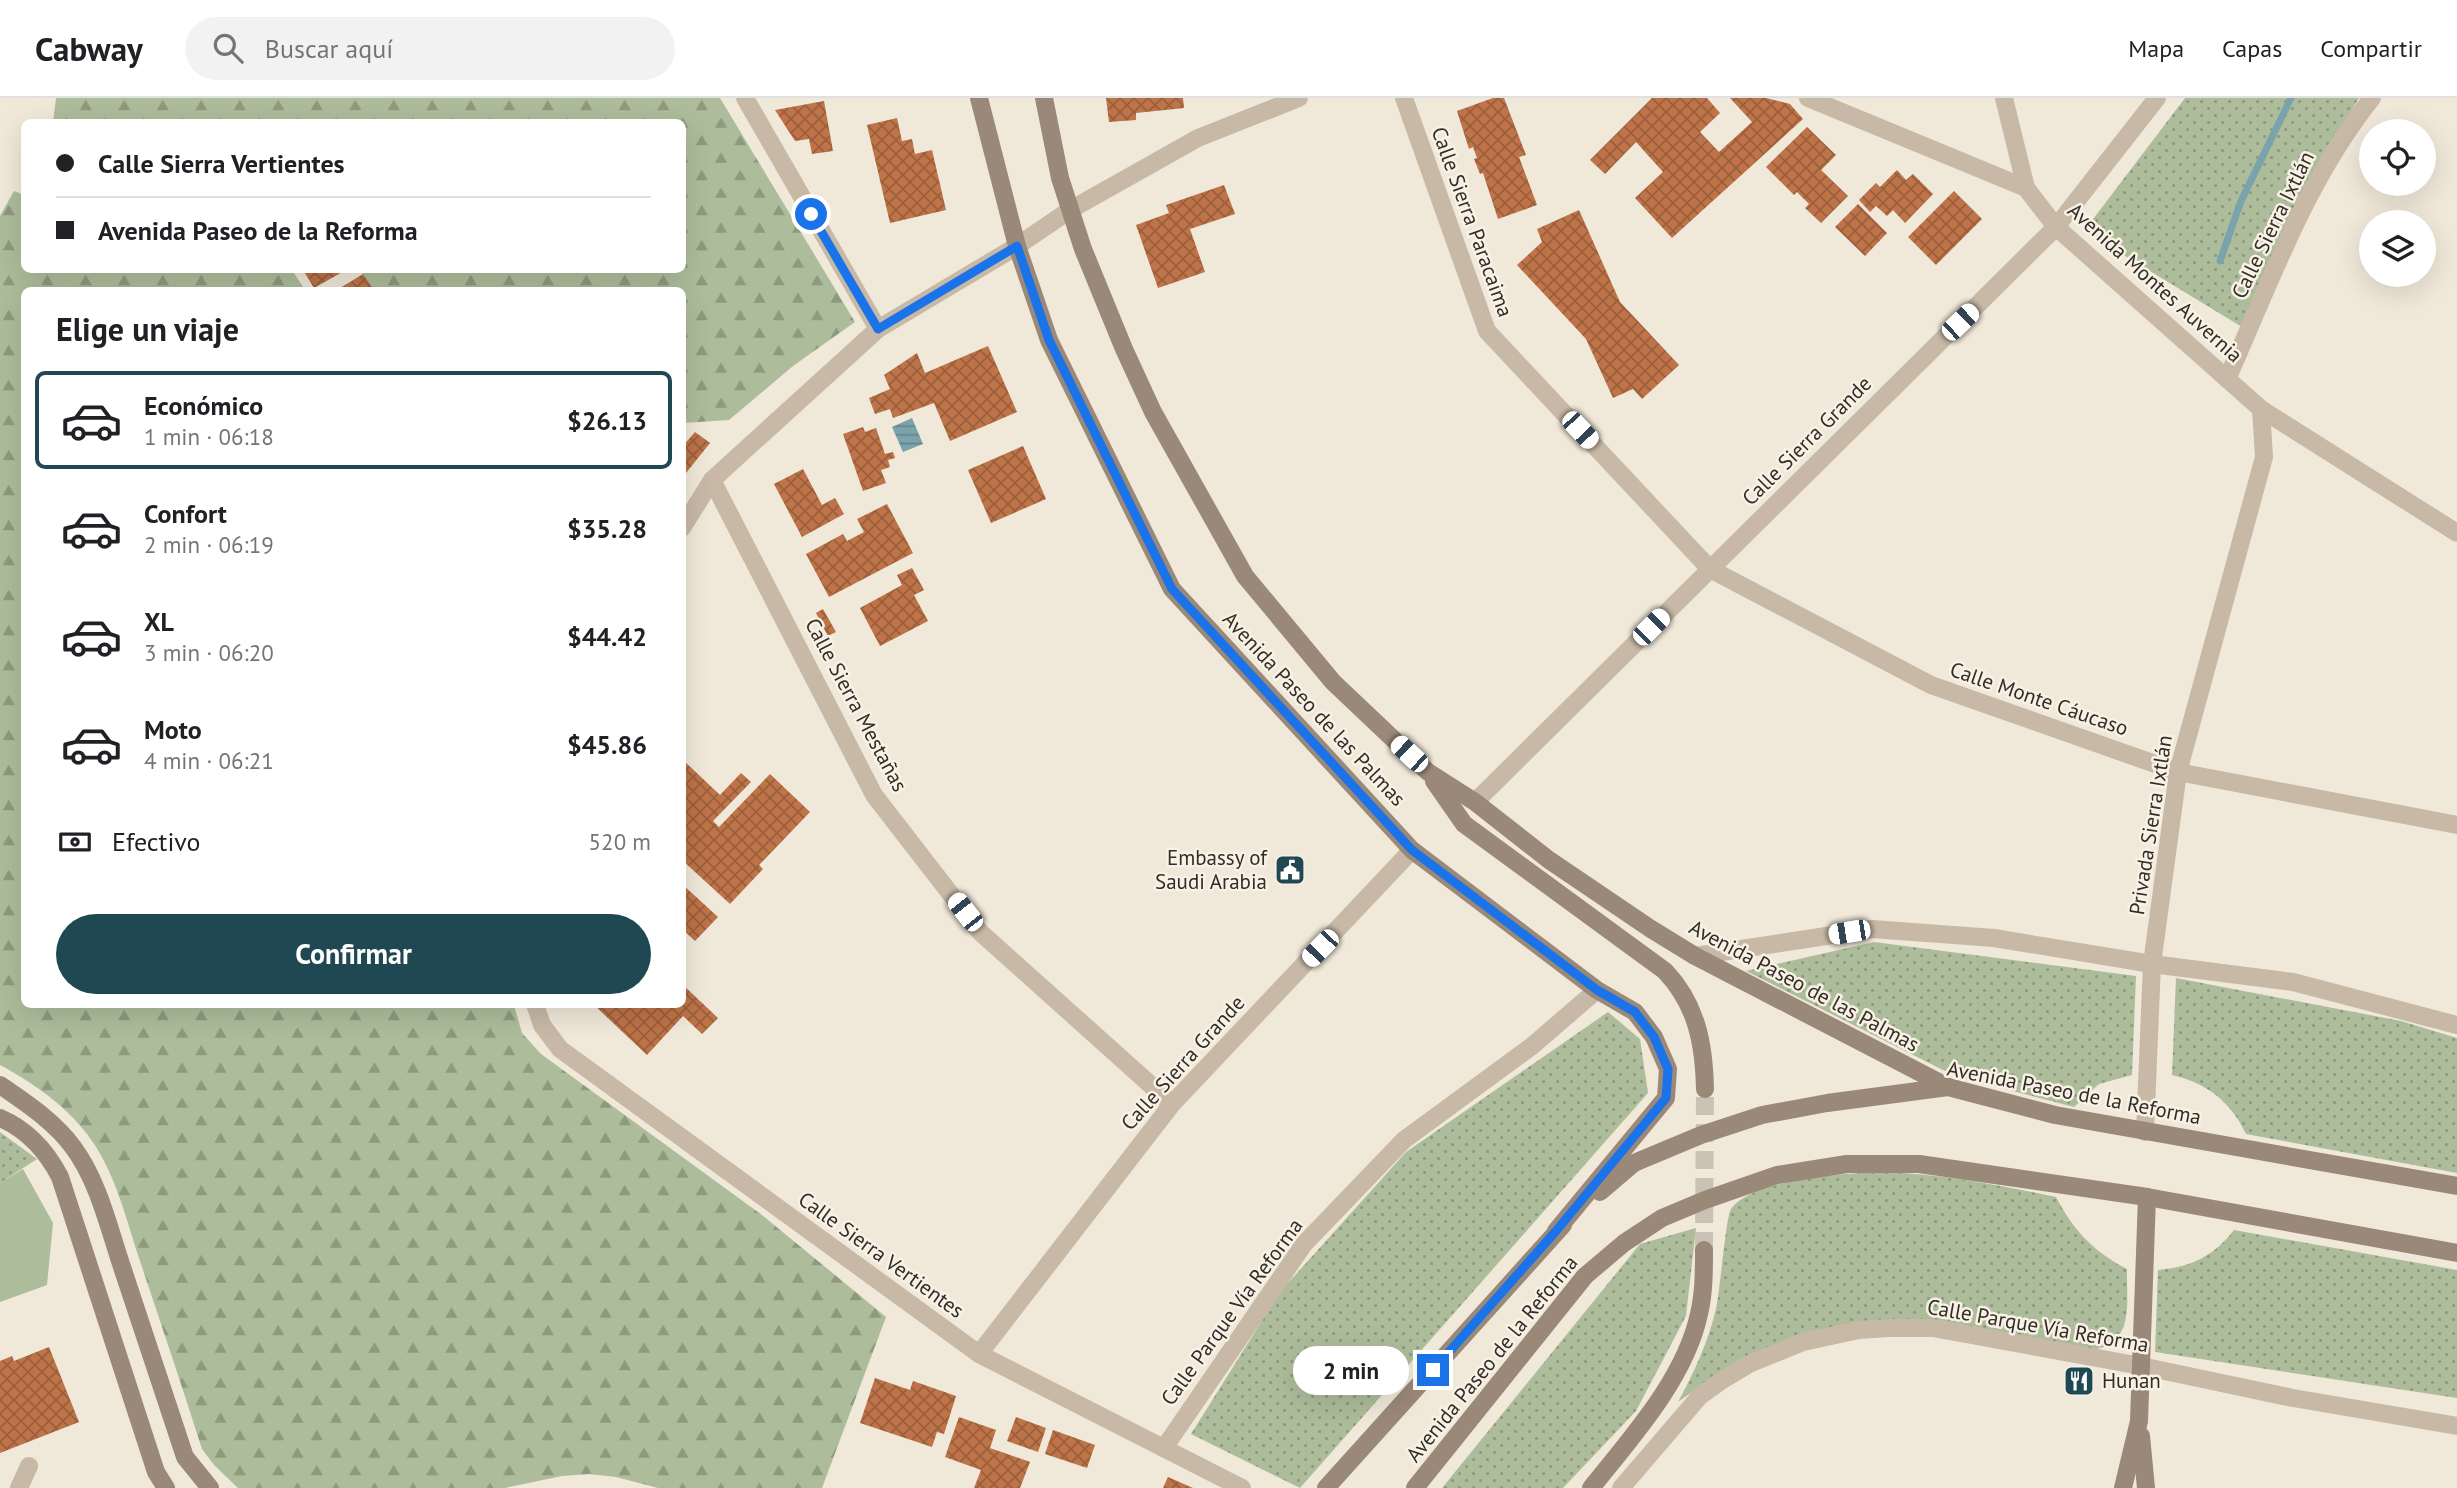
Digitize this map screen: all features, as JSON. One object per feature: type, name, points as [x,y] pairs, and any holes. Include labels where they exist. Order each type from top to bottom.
[{"type":"main road","name":"Avenida Paseo de las Palmas","points":[[979,98],[1017,246],[1049,340],[1172,589],[1412,850],[1597,990],[1635,1012],[1654,1037],[1668,1069],[1666,1098],[1556,1231]]},
{"type":"main road","name":"Avenida Paseo de las Palmas","points":[[1044,98],[1060,178],[1070,210],[1124,349],[1153,412],[1245,576],[1333,682],[1428,772],[1475,802],[1549,860],[1651,929],[1695,956],[1948,1087]]},
{"type":"main road","points":[[1428,772],[1464,824],[1665,971],[1680,987],[1690,1004],[1699,1032],[1705,1088]]},
{"type":"main road","points":[[0,1085],[54,1126],[85,1163],[104,1211],[185,1457],[210,1488]]},
{"type":"main road","name":"Avenida Paseo de la Reforma","points":[[1326,1488],[1556,1231],[1634,1163],[1701,1135],[1762,1115],[1827,1103],[1948,1087],[2055,1115],[2457,1186]]},
{"type":"main road","points":[[0,1118],[33,1138],[44,1150],[60,1177],[156,1472],[166,1488]]},
{"type":"main road","name":"Avenida Paseo de la Reforma","points":[[1415,1488],[1585,1276],[1624,1243],[1662,1218],[1705,1199],[1789,1173],[1836,1165],[1883,1163],[1954,1168],[2147,1197],[2457,1253]]},
{"type":"main road","points":[[2146,1488],[2139,1421],[2147,1197]]},
{"type":"main road","points":[[1591,1488],[1651,1412],[1687,1349],[1699,1316],[1704,1281],[1704,1250]]},
{"type":"main road","points":[[2123,1488],[2139,1421]]},
{"type":"street","points":[[745,98],[878,329]]},
{"type":"street","points":[[686,522],[712,481],[878,329],[1017,246],[1070,210],[1198,138],[1299,98]]},
{"type":"street","name":"Calle Sierra Paracaima","points":[[1404,98],[1487,331],[1710,569]]},
{"type":"street","name":"Avenida Montes Auvernia","points":[[1808,98],[2026,188],[2056,227],[2261,409],[2457,533]]},
{"type":"street","points":[[2004,98],[2026,188]]},
{"type":"street","name":"Calle Sierra Grande","points":[[1475,802],[2056,227],[2157,98]]},
{"type":"street","name":"Calle Sierra Ixtlán","points":[[2227,379],[2320,175],[2341,140],[2372,98]]},
{"type":"street","name":"Privada Sierra Ixtlán","points":[[2145,1132],[2152,964],[2178,772],[2264,457],[2261,409]]},
{"type":"street","name":"Calle Sierra Mestañas","points":[[712,481],[874,795],[980,932],[1172,1104]]},
{"type":"street","name":"Calle Monte Cáucaso","points":[[1710,569],[1931,685],[2178,772],[2457,825]]},
{"type":"street","name":"Calle Sierra Grande","points":[[979,1354],[1172,1104],[1412,850]]},
{"type":"street","points":[[1695,956],[1872,929],[1994,938],[2152,964],[2293,982],[2457,1025]]},
{"type":"street","name":"Calle Parque Vía Reforma","points":[[1164,1448],[1304,1244],[1404,1140],[1532,1046],[1597,990]]},
{"type":"street","name":"Calle Sierra Vertientes","points":[[536,1008],[542,1025],[560,1049],[979,1354],[1233,1484]]},
{"type":"street","name":"Calle Parque Vía Reforma","points":[[1621,1488],[1700,1396],[1724,1379],[1758,1360],[1803,1342],[1830,1335],[1887,1328],[1933,1328],[2293,1398],[2457,1426]]},
{"type":"street","points":[[19,1488],[29,1466]]},
{"type":"green space","points":[[56,98],[720,98],[855,322],[793,366],[729,420],[686,423],[686,287],[372,287],[362,273],[686,273],[686,119],[53,119]]},
{"type":"green space","points":[[2185,98],[2359,98],[2297,200],[2242,327],[2084,231]]},
{"type":"green space","points":[[14,191],[21,194],[21,273],[294,273],[303,287],[21,287],[21,1008],[515,1008],[522,1033],[541,1054],[762,1215],[886,1317],[822,1488],[658,1488],[616,1477],[589,1474],[562,1476],[505,1488],[238,1488],[202,1449],[124,1212],[105,1163],[87,1134],[69,1113],[36,1087],[0,1065],[0,216]]},
{"type":"green space","points":[[1874,942],[2136,976],[2132,1075],[2099,1084],[2074,1107],[1955,1076],[1746,971]]},
{"type":"green space","points":[[2176,978],[2401,1021],[2457,1038],[2457,1173],[2246,1134],[2225,1103],[2196,1083],[2172,1075]]},
{"type":"green space","points":[[1608,1012],[1640,1039],[1648,1093],[1300,1488],[1191,1434],[1280,1292],[1406,1152]]},
{"type":"green space","points":[[0,1132],[37,1159],[0,1183]]},
{"type":"green space","points":[[23,1169],[53,1223],[47,1285],[0,1302],[0,1183]]},
{"type":"green space","points":[[1883,1172],[1992,1184],[2056,1197],[2086,1239],[2104,1255],[2127,1269],[2127,1308],[2122,1330],[2105,1346],[2091,1350],[1887,1320],[1720,1372],[1678,1402],[1700,1357],[1713,1321],[1731,1209],[1742,1199],[1779,1184],[1825,1176]]},
{"type":"green space","points":[[1696,1228],[1686,1316],[1636,1411],[1563,1488],[1442,1488],[1640,1244]]},
{"type":"green space","points":[[2234,1230],[2457,1270],[2457,1398],[2155,1352],[2158,1270],[2201,1259],[2218,1247]]},
{"type":"water","points":[[912,418],[923,444],[903,452],[892,427]]},
{"type":"building","points":[[1106,98],[1183,98],[1184,108],[1136,113],[1136,120],[1109,122]]},
{"type":"building","points":[[1493,98],[1504,98],[1526,155],[1519,157],[1537,205],[1498,219],[1483,173],[1480,174],[1474,159],[1477,158],[1473,147],[1469,149],[1457,111]]},
{"type":"building","points":[[1652,98],[1707,98],[1720,113],[1700,132],[1719,152],[1752,122],[1730,98],[1766,98],[1790,104],[1803,119],[1672,238],[1635,198],[1663,172],[1636,142],[1605,174],[1590,160]]},
{"type":"building","points":[[824,101],[833,151],[812,154],[809,139],[795,141],[775,110]]},
{"type":"building","points":[[897,118],[902,141],[912,139],[915,154],[932,150],[946,210],[890,223],[867,125]]},
{"type":"building","points":[[1807,127],[1836,155],[1821,170],[1848,196],[1821,223],[1805,208],[1809,204],[1797,192],[1794,195],[1766,167]]},
{"type":"building","points":[[1897,170],[1906,180],[1913,174],[1933,194],[1905,223],[1893,210],[1887,216],[1876,206],[1870,212],[1859,200],[1876,183],[1880,187]]},
{"type":"building","points":[[1224,185],[1235,214],[1190,229],[1205,272],[1158,288],[1136,225],[1169,213],[1166,205]]},
{"type":"building","points":[[1954,191],[1982,219],[1936,265],[1908,237]]},
{"type":"building","points":[[1858,204],[1887,233],[1865,256],[1835,227]]},
{"type":"building","points":[[1579,210],[1620,302],[1679,365],[1642,399],[1633,389],[1613,398],[1586,339],[1517,265],[1542,242],[1537,229]]},
{"type":"building","points":[[305,273],[341,273],[316,287]]},
{"type":"building","points":[[363,274],[372,287],[342,287]]},
{"type":"building","points":[[988,346],[1017,412],[950,441],[934,403],[893,418],[890,409],[875,414],[869,398],[890,389],[884,375],[917,353],[925,373]]},
{"type":"building","points":[[863,427],[865,432],[876,428],[885,454],[893,452],[895,458],[888,460],[890,467],[881,470],[886,483],[863,491],[843,434]]},
{"type":"building","points":[[695,432],[710,443],[686,473],[686,442]]},
{"type":"building","points":[[1023,446],[1046,499],[991,523],[968,470]]},
{"type":"building","points":[[803,469],[822,505],[835,498],[844,514],[802,537],[774,484]]},
{"type":"building","points":[[887,504],[913,553],[829,597],[806,554],[843,534],[847,541],[864,532],[857,519]]},
{"type":"building","points":[[912,568],[924,590],[914,595],[928,621],[880,646],[860,608],[902,585],[897,575]]},
{"type":"building","points":[[823,609],[836,632],[828,636],[816,613]]},
{"type":"building","points":[[686,763],[720,795],[741,773],[751,782],[713,821],[719,827],[770,774],[810,812],[759,865],[763,869],[730,904],[686,864]]},
{"type":"building","points":[[686,888],[718,917],[695,941],[686,933]]},
{"type":"building","points":[[686,988],[718,1018],[702,1034],[683,1016],[647,1055],[597,1008],[686,1008]]},
{"type":"building","points":[[49,1347],[79,1422],[0,1453],[0,1361],[12,1356],[14,1361]]},
{"type":"building","points":[[875,1378],[910,1390],[913,1381],[956,1396],[944,1434],[937,1432],[932,1447],[860,1423]]},
{"type":"building","points":[[959,1417],[996,1430],[990,1448],[1030,1462],[1020,1488],[974,1488],[981,1470],[945,1457]]},
{"type":"building","points":[[1016,1417],[1046,1428],[1038,1452],[1007,1441]]},
{"type":"building","points":[[1053,1430],[1095,1445],[1087,1468],[1045,1454]]},
{"type":"building","points":[[1168,1477],[1193,1488],[1163,1488]]},
{"type":"waterway","points":[[2220,261],[2241,201],[2291,98]]},
{"type":"tunnel","points":[[1704,1250],[1705,1089]]},
{"type":"place","name":"Embassy of Saudi Arabia","points":[[1290,870]]},
{"type":"place","name":"Hunan","points":[[2079,1381]]},
{"type":"route","points":[[811,214],[878,329],[1017,246],[1049,340],[1172,589],[1412,850],[1597,990],[1635,1012],[1654,1037],[1668,1069],[1666,1098],[1556,1231],[1433,1370]]}]
